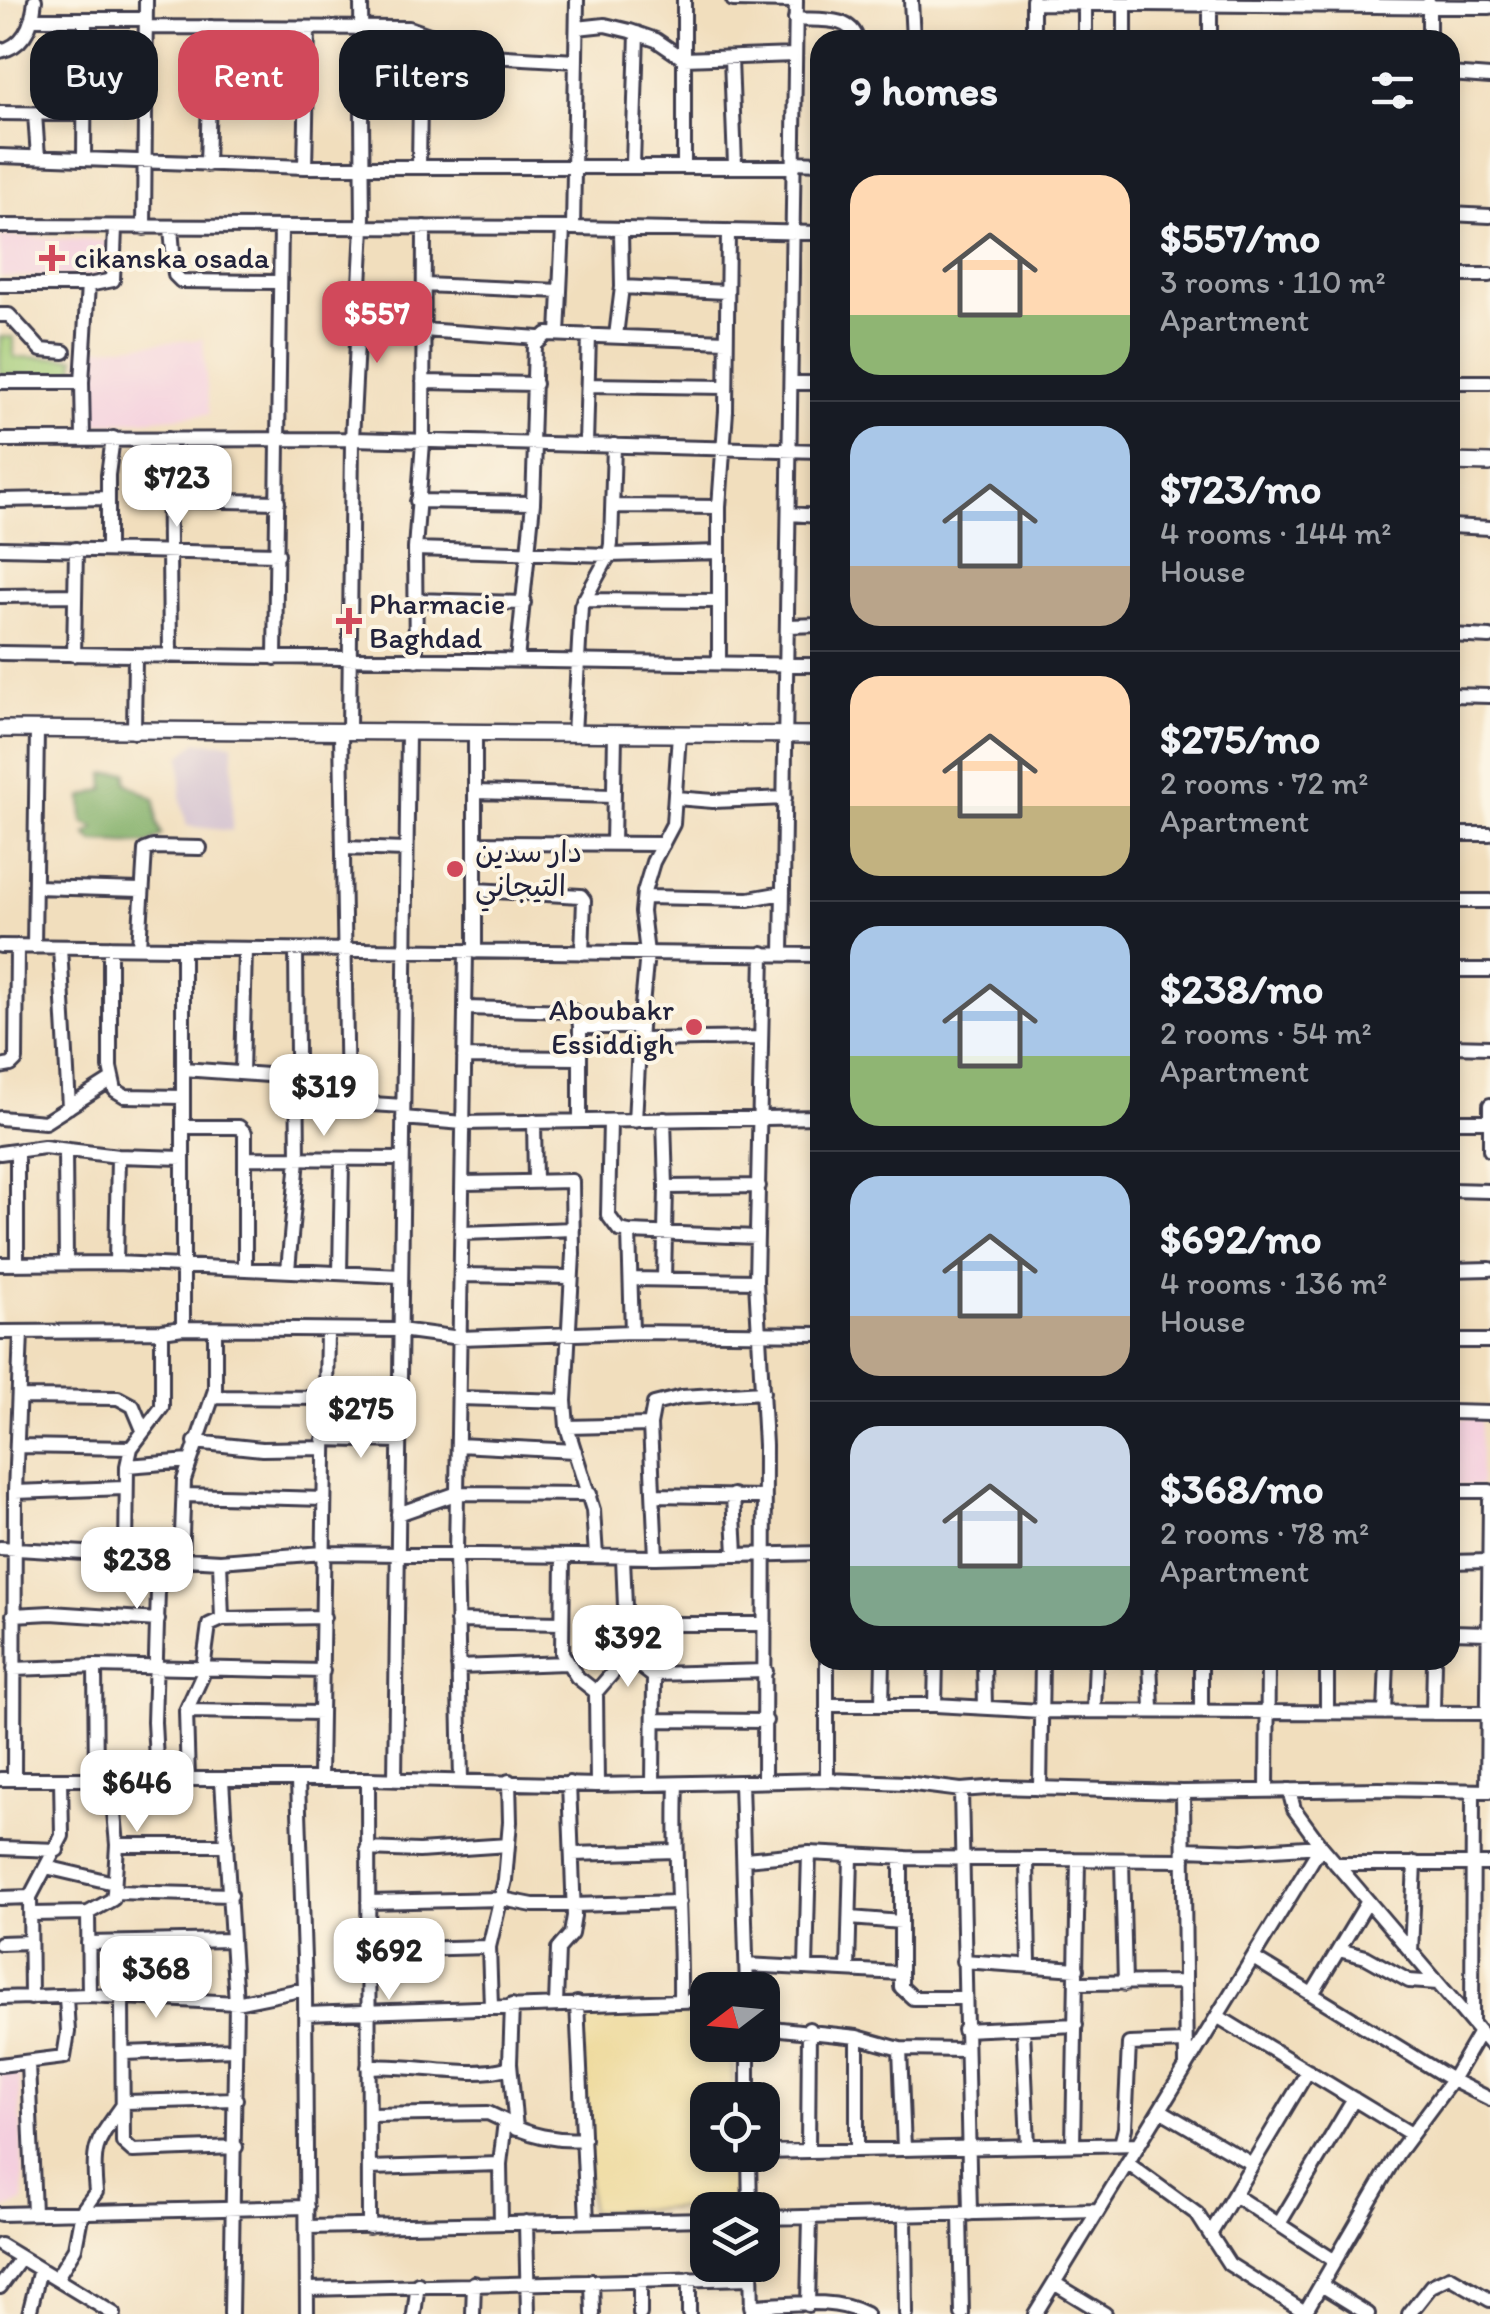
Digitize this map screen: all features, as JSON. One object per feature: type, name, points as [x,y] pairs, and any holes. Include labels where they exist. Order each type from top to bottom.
[{"type":"main road","points":[[1460,462],[1490,462]]},
{"type":"main road","points":[[0,729],[810,735]]},
{"type":"street","points":[[0,52],[17,44],[34,19],[35,0]]},
{"type":"street","points":[[144,228],[146,0]]},
{"type":"street","points":[[347,1102],[345,732],[352,440],[363,227],[362,0]]},
{"type":"street","points":[[558,334],[574,166],[578,0]]},
{"type":"street","points":[[684,0],[684,167]]},
{"type":"street","points":[[732,0],[796,0],[782,955]]},
{"type":"street","points":[[911,0],[912,30]]},
{"type":"street","points":[[1033,30],[1033,2],[1429,3],[1490,7]]},
{"type":"street","points":[[1210,2],[1210,30]]},
{"type":"street","points":[[1429,3],[1429,30]]},
{"type":"street","points":[[1085,4],[1085,30]]},
{"type":"street","points":[[1125,4],[1125,30]]},
{"type":"street","points":[[34,19],[415,30]]},
{"type":"street","points":[[795,19],[848,24],[855,30]]},
{"type":"street","points":[[85,20],[85,30]]},
{"type":"street","points":[[577,28],[605,25],[637,33],[656,40],[684,59],[795,56]]},
{"type":"street","points":[[207,166],[211,27]]},
{"type":"street","points":[[305,167],[308,29]]},
{"type":"street","points":[[633,166],[637,33]]},
{"type":"street","points":[[505,57],[576,61]]},
{"type":"street","points":[[732,59],[735,166]]},
{"type":"street","points":[[1460,74],[1490,76]]},
{"type":"street","points":[[0,114],[30,114]]},
{"type":"street","points":[[35,120],[38,158]]},
{"type":"street","points":[[84,120],[84,159]]},
{"type":"street","points":[[419,168],[420,120]]},
{"type":"street","points":[[0,156],[144,159],[207,166],[362,168],[810,164]]},
{"type":"street","points":[[1460,214],[1490,216]]},
{"type":"street","points":[[0,226],[810,233]]},
{"type":"street","points":[[276,658],[281,227]]},
{"type":"street","points":[[0,284],[88,285],[112,280],[114,228]]},
{"type":"street","points":[[171,228],[175,275],[181,281],[279,282]]},
{"type":"street","points":[[416,660],[415,549],[423,442],[424,228]]},
{"type":"street","points":[[616,336],[622,287],[621,229]]},
{"type":"street","points":[[718,663],[728,231]]},
{"type":"street","points":[[1460,275],[1490,275]]},
{"type":"street","points":[[83,439],[88,285]]},
{"type":"street","points":[[424,285],[560,291]]},
{"type":"street","points":[[622,287],[726,292]]},
{"type":"street","points":[[0,315],[9,316],[41,350],[64,352]]},
{"type":"street","points":[[422,330],[540,338]]},
{"type":"street","points":[[517,660],[533,503],[535,345],[547,334],[726,340]]},
{"type":"street","points":[[586,444],[589,335]]},
{"type":"street","points":[[0,382],[82,382]]},
{"type":"street","points":[[423,382],[535,384]]},
{"type":"street","points":[[1460,382],[1490,382]]},
{"type":"street","points":[[791,383],[810,383]]},
{"type":"street","points":[[588,385],[726,388]]},
{"type":"street","points":[[108,548],[108,460],[113,438]]},
{"type":"street","points":[[168,439],[170,656]]},
{"type":"street","points":[[0,440],[352,440],[810,450]]},
{"type":"street","points":[[574,734],[583,600],[609,555],[615,506],[614,444]]},
{"type":"street","points":[[0,500],[108,498]]},
{"type":"street","points":[[169,500],[278,502]]},
{"type":"street","points":[[417,501],[533,503]]},
{"type":"street","points":[[615,506],[719,507]]},
{"type":"street","points":[[789,514],[810,515]]},
{"type":"street","points":[[1460,526],[1490,528]]},
{"type":"street","points":[[0,548],[278,554]]},
{"type":"street","points":[[74,654],[76,549]]},
{"type":"street","points":[[415,549],[609,555],[719,552]]},
{"type":"street","points":[[0,596],[76,595]]},
{"type":"street","points":[[415,600],[524,602]]},
{"type":"street","points":[[583,600],[718,601]]},
{"type":"street","points":[[788,626],[810,625]]},
{"type":"street","points":[[1460,635],[1490,636]]},
{"type":"street","points":[[0,653],[810,665]]},
{"type":"street","points":[[134,732],[136,657]]},
{"type":"street","points":[[1460,695],[1490,696]]},
{"type":"street","points":[[34,947],[37,730]]},
{"type":"street","points":[[394,1780],[408,732]]},
{"type":"street","points":[[461,1780],[456,1554],[465,1008],[476,890],[476,733]]},
{"type":"street","points":[[613,844],[615,734]]},
{"type":"street","points":[[635,1121],[647,954],[644,897],[653,862],[673,824],[679,734]]},
{"type":"street","points":[[476,792],[613,796]]},
{"type":"street","points":[[676,798],[785,798]]},
{"type":"street","points":[[1460,834],[1490,834]]},
{"type":"street","points":[[476,843],[663,844]]},
{"type":"street","points":[[139,947],[145,850],[200,848]]},
{"type":"street","points":[[344,848],[406,850]]},
{"type":"street","points":[[35,887],[140,890]]},
{"type":"street","points":[[476,890],[581,896],[582,953]]},
{"type":"street","points":[[644,897],[749,899],[783,893]]},
{"type":"street","points":[[1460,901],[1490,901]]},
{"type":"street","points":[[0,946],[810,956]]},
{"type":"street","points":[[0,1066],[16,1060],[18,946]]},
{"type":"street","points":[[60,947],[69,1106]]},
{"type":"street","points":[[110,948],[111,1080],[115,1090],[126,1096],[183,1097]]},
{"type":"street","points":[[183,948],[183,1328]]},
{"type":"street","points":[[242,1074],[245,949]]},
{"type":"street","points":[[288,1270],[298,1160],[296,950]]},
{"type":"street","points":[[763,954],[756,1333],[763,1392],[766,1554],[764,1780]]},
{"type":"street","points":[[1460,970],[1490,970]]},
{"type":"street","points":[[465,1008],[566,1010],[579,1018],[580,1121]]},
{"type":"street","points":[[580,1027],[640,1034],[761,1038]]},
{"type":"street","points":[[1460,1046],[1490,1046]]},
{"type":"street","points":[[464,1057],[580,1058]]},
{"type":"street","points":[[183,1069],[296,1077]]},
{"type":"street","points":[[0,1118],[44,1122],[111,1080]]},
{"type":"street","points":[[296,1099],[347,1102],[463,1123],[810,1116]]},
{"type":"street","points":[[1490,1105],[1490,1150]]},
{"type":"street","points":[[664,1119],[664,1280]]},
{"type":"street","points":[[610,1121],[608,1215],[619,1230],[756,1236]]},
{"type":"street","points":[[1460,1122],[1490,1121]]},
{"type":"street","points":[[44,1122],[44,1147]]},
{"type":"street","points":[[534,1122],[535,1181]]},
{"type":"street","points":[[183,1127],[238,1127],[246,1139],[245,1268]]},
{"type":"street","points":[[0,1152],[44,1147],[118,1156],[183,1158]]},
{"type":"street","points":[[65,1150],[66,1262]]},
{"type":"street","points":[[17,1263],[18,1152]]},
{"type":"street","points":[[116,1263],[118,1156]]},
{"type":"street","points":[[246,1158],[402,1159]]},
{"type":"street","points":[[340,1272],[342,1161]]},
{"type":"street","points":[[464,1183],[572,1181],[572,1278],[565,1401],[567,1427],[590,1494],[596,1556]]},
{"type":"street","points":[[666,1187],[759,1186]]},
{"type":"street","points":[[1460,1190],[1490,1191]]},
{"type":"street","points":[[462,1233],[573,1229]]},
{"type":"street","points":[[629,1232],[632,1332]]},
{"type":"street","points":[[0,1264],[116,1263],[401,1276]]},
{"type":"street","points":[[1460,1270],[1490,1270]]},
{"type":"street","points":[[462,1275],[572,1278]]},
{"type":"street","points":[[631,1279],[756,1281]]},
{"type":"street","points":[[0,1332],[162,1332],[183,1328],[400,1330],[460,1338],[632,1332],[810,1334]]},
{"type":"street","points":[[180,1561],[190,1461],[213,1396],[216,1328]]},
{"type":"street","points":[[320,1779],[327,1330]]},
{"type":"street","points":[[20,1332],[15,1492],[7,1548],[14,1616],[7,1779],[368,1779],[598,1785],[827,1780],[961,1790],[999,1787],[1184,1792],[1483,1791]]},
{"type":"street","points":[[126,1556],[127,1466],[142,1430],[162,1407],[162,1332]]},
{"type":"street","points":[[1490,1332],[1490,1350]]},
{"type":"street","points":[[1460,1340],[1490,1341]]},
{"type":"street","points":[[656,1557],[650,1425],[654,1404],[763,1392]]},
{"type":"street","points":[[213,1396],[325,1398]]},
{"type":"street","points":[[18,1397],[118,1398],[133,1406],[142,1430]]},
{"type":"street","points":[[459,1398],[565,1401]]},
{"type":"street","points":[[1460,1412],[1490,1414]]},
{"type":"street","points":[[567,1427],[650,1425]]},
{"type":"street","points":[[195,1442],[262,1449],[399,1441]]},
{"type":"street","points":[[458,1445],[575,1451]]},
{"type":"street","points":[[17,1446],[132,1448]]},
{"type":"street","points":[[127,1466],[190,1461]]},
{"type":"street","points":[[15,1492],[124,1488]]},
{"type":"street","points":[[1460,1491],[1490,1491]]},
{"type":"street","points":[[398,1514],[458,1493],[590,1494]]},
{"type":"street","points":[[184,1495],[324,1499]]},
{"type":"street","points":[[654,1495],[764,1497]]},
{"type":"street","points":[[733,1496],[736,1554]]},
{"type":"street","points":[[1126,2163],[1197,2214],[1229,2264],[1305,2313],[1411,2134],[1452,2080],[1476,2028],[1471,2002],[1472,1864],[1489,1713],[1490,1500]]},
{"type":"street","points":[[7,1548],[180,1561],[323,1553],[623,1557],[810,1553]]},
{"type":"street","points":[[563,1556],[562,1653],[596,1692]]},
{"type":"street","points":[[598,1785],[596,1692],[627,1656],[623,1557]]},
{"type":"street","points":[[158,1780],[154,1722],[159,1558]]},
{"type":"street","points":[[220,1561],[222,1619]]},
{"type":"street","points":[[1460,1562],[1490,1561]]},
{"type":"street","points":[[14,1616],[51,1614],[158,1620]]},
{"type":"street","points":[[188,1780],[186,1711],[203,1669],[210,1626],[222,1619],[324,1618]]},
{"type":"street","points":[[458,1621],[562,1623]]},
{"type":"street","points":[[628,1624],[766,1624]]},
{"type":"street","points":[[1460,1632],[1489,1633]]},
{"type":"street","points":[[627,1656],[653,1674],[766,1671]]},
{"type":"street","points":[[458,1667],[566,1662]]},
{"type":"street","points":[[14,1669],[95,1666],[323,1671]]},
{"type":"street","points":[[31,1914],[88,1913],[113,1899],[116,1845],[104,1779],[95,1666]]},
{"type":"street","points":[[827,1670],[827,1780]]},
{"type":"street","points":[[882,1704],[883,1670]]},
{"type":"street","points":[[935,1705],[936,1670]]},
{"type":"street","points":[[984,1670],[985,1708]]},
{"type":"street","points":[[1040,1789],[1042,1670]]},
{"type":"street","points":[[1094,1710],[1096,1670]]},
{"type":"street","points":[[1150,1670],[1152,1709]]},
{"type":"street","points":[[1201,1711],[1202,1670]]},
{"type":"street","points":[[1267,1790],[1268,1670]]},
{"type":"street","points":[[1327,1670],[1327,1712]]},
{"type":"street","points":[[1385,1712],[1387,1670]]},
{"type":"street","points":[[1433,1713],[1434,1670]]},
{"type":"street","points":[[653,1674],[653,1784]]},
{"type":"street","points":[[827,1706],[1489,1713]]},
{"type":"street","points":[[186,1711],[320,1713]]},
{"type":"street","points":[[656,1720],[766,1721]]},
{"type":"street","points":[[31,1998],[30,1897],[62,1836],[61,1779]]},
{"type":"street","points":[[368,1779],[370,2227]]},
{"type":"street","points":[[222,1780],[236,2003],[231,2314]]},
{"type":"street","points":[[298,1781],[305,1989],[307,2314]]},
{"type":"street","points":[[490,2006],[489,1947],[502,1899],[509,1781]]},
{"type":"street","points":[[742,1782],[746,1972]]},
{"type":"street","points":[[556,2004],[558,1949],[572,1934],[569,1783]]},
{"type":"street","points":[[677,1785],[674,1851],[680,1902],[680,2000]]},
{"type":"street","points":[[961,1790],[968,2148],[962,2314]]},
{"type":"street","points":[[1289,1790],[1294,1809],[1321,1846],[1490,2044]]},
{"type":"street","points":[[1184,1792],[1186,2068]]},
{"type":"street","points":[[116,1845],[227,1845]]},
{"type":"street","points":[[367,1850],[508,1845]]},
{"type":"street","points":[[744,1860],[809,1853],[852,1857],[1122,1860],[1321,1846]]},
{"type":"street","points":[[1040,2312],[1097,2210],[1321,1846]]},
{"type":"street","points":[[0,1848],[57,1850]]},
{"type":"street","points":[[572,1854],[674,1851]]},
{"type":"street","points":[[806,1968],[809,1853]]},
{"type":"street","points":[[848,1968],[852,1857]]},
{"type":"street","points":[[901,1858],[901,1987],[912,1998],[963,1998]]},
{"type":"street","points":[[1027,1860],[1029,1964]]},
{"type":"street","points":[[1122,1860],[1125,1984]]},
{"type":"street","points":[[1073,2145],[1078,1861]]},
{"type":"street","points":[[1411,1952],[1414,1863]]},
{"type":"street","points":[[1336,1864],[1490,1864]]},
{"type":"street","points":[[46,1867],[114,1888],[232,1895]]},
{"type":"street","points":[[0,1898],[30,1897]]},
{"type":"street","points":[[368,1902],[502,1899],[573,1906],[680,1902]]},
{"type":"street","points":[[1312,1994],[1368,1901]]},
{"type":"street","points":[[88,1913],[89,1995]]},
{"type":"street","points":[[850,1918],[901,1922]]},
{"type":"street","points":[[88,1942],[232,1940]]},
{"type":"street","points":[[0,1943],[30,1942]]},
{"type":"street","points":[[1472,1945],[1490,1945]]},
{"type":"street","points":[[368,1950],[489,1947]]},
{"type":"street","points":[[1339,1950],[1366,1957],[1409,1981],[1438,1983]]},
{"type":"street","points":[[1252,1958],[1490,2100]]},
{"type":"street","points":[[963,1961],[1029,1964],[1125,1984],[1185,1982]]},
{"type":"street","points":[[746,1965],[901,1973]]},
{"type":"street","points":[[0,1998],[89,1995],[236,2003],[305,1989]]},
{"type":"street","points":[[0,2066],[64,2057],[68,2032],[66,1997]]},
{"type":"street","points":[[122,1998],[123,2142],[133,2151],[236,2147]]},
{"type":"street","points":[[305,2014],[690,2000]]},
{"type":"street","points":[[1471,2002],[1490,2002]]},
{"type":"street","points":[[578,2004],[587,2221]]},
{"type":"street","points":[[501,2223],[500,2164],[510,2125],[512,2005]]},
{"type":"street","points":[[1218,2016],[1411,2134]]},
{"type":"street","points":[[964,2030],[1076,2025]]},
{"type":"street","points":[[780,2028],[858,2038],[900,2049],[964,2050]]},
{"type":"street","points":[[1023,2028],[1028,2146]]},
{"type":"street","points":[[808,2030],[808,2151]]},
{"type":"street","points":[[856,2150],[858,2038]]},
{"type":"street","points":[[1121,2144],[1126,2128],[1129,2044],[1186,2042]]},
{"type":"street","points":[[124,2053],[235,2049]]},
{"type":"street","points":[[900,2049],[904,2150]]},
{"type":"street","points":[[368,2067],[488,2071],[502,2070],[510,2063]]},
{"type":"street","points":[[28,2064],[34,2213]]},
{"type":"street","points":[[1212,2233],[1308,2071]]},
{"type":"street","points":[[125,2102],[236,2099]]},
{"type":"street","points":[[1279,2224],[1354,2099]]},
{"type":"street","points":[[56,2279],[75,2248],[82,2211],[96,2192],[93,2162],[97,2138],[125,2102]]},
{"type":"street","points":[[1160,2110],[1252,2164]]},
{"type":"street","points":[[369,2115],[488,2113],[510,2125],[565,2140],[584,2139]]},
{"type":"street","points":[[780,2152],[1139,2144]]},
{"type":"street","points":[[369,2168],[500,2164]]},
{"type":"street","points":[[1234,2195],[1335,2261]]},
{"type":"street","points":[[0,2214],[307,2207]]},
{"type":"street","points":[[780,2218],[1097,2210]]},
{"type":"street","points":[[905,2214],[906,2314]]},
{"type":"street","points":[[808,2305],[810,2217]]},
{"type":"street","points":[[307,2227],[690,2219]]},
{"type":"street","points":[[526,2222],[528,2314]]},
{"type":"street","points":[[0,2246],[56,2279],[93,2308],[114,2314]]},
{"type":"street","points":[[0,2287],[21,2258]]},
{"type":"street","points":[[28,2314],[40,2269]]},
{"type":"street","points":[[1409,2314],[1432,2286],[1450,2278],[1490,2300]]},
{"type":"street","points":[[308,2289],[688,2279],[689,2314]]},
{"type":"street","points":[[640,2280],[640,2314]]},
{"type":"street","points":[[592,2281],[593,2314]]},
{"type":"street","points":[[751,2282],[752,2310],[848,2306],[866,2314]]},
{"type":"street","points":[[472,2314],[474,2283]]},
{"type":"street","points":[[1054,2283],[1105,2314]]},
{"type":"street","points":[[414,2314],[418,2284]]},
{"type":"street","points":[[1320,2286],[1368,2314]]},
{"type":"shaded area","name":"cikanska osada","points":[[0,236],[107,241],[103,276],[0,277]]},
{"type":"shaded area","points":[[203,339],[209,414],[87,425],[80,350]]},
{"type":"shaded area","points":[[197,742],[233,743],[232,831],[187,826],[181,800],[181,755]]},
{"type":"shaded area","points":[[1460,1419],[1481,1419],[1481,1486],[1460,1486]]},
{"type":"shaded area","points":[[19,2070],[24,2202],[0,2211],[0,2071]]},
{"type":"green space","points":[[0,337],[14,337],[14,357],[75,358],[74,375],[0,375]]},
{"type":"green space","points":[[127,772],[127,783],[155,799],[162,835],[148,844],[93,842],[86,834],[95,828],[83,822],[82,797],[105,789],[104,774]]},
{"type":"sand","points":[[690,2013],[690,2062],[732,2062],[733,2082],[690,2082],[690,2172],[734,2172],[735,2192],[690,2192],[690,2208],[590,2212],[580,2014]]},
{"type":"place","name":"cikanska osada","points":[[52,258]]},
{"type":"place","name":"Pharmacie Baghdad","points":[[349,621]]},
{"type":"place","name":"دار سدين التيجاني","points":[[455,869]]},
{"type":"place","name":"Aboubakr Essiddigh","points":[[694,1027]]}]
